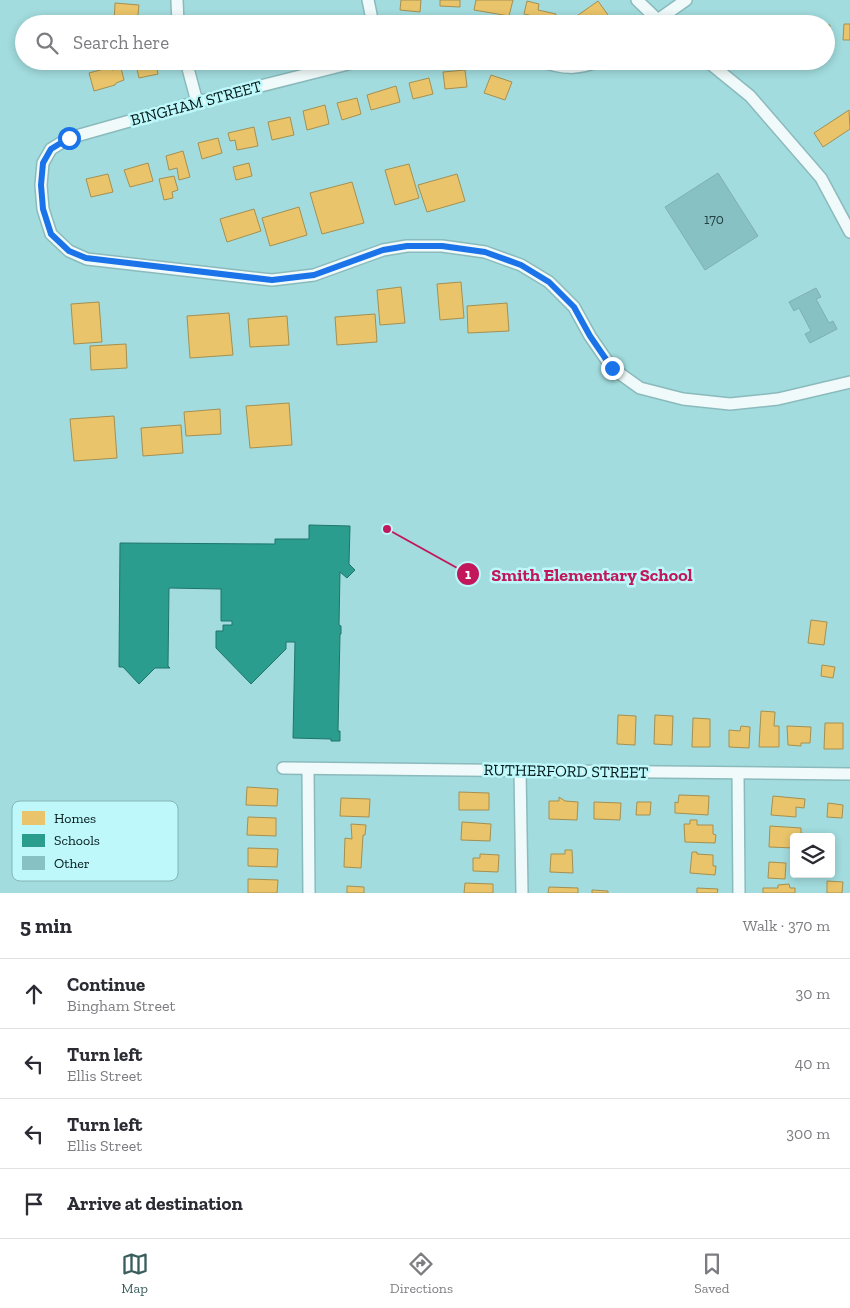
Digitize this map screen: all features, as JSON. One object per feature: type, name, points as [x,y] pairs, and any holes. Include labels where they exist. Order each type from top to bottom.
[{"type":"street","points":[[177,0],[178,15]]},
{"type":"street","points":[[368,0],[371,15]]},
{"type":"street","points":[[637,0],[651,15]]},
{"type":"street","points":[[666,15],[686,0]]},
{"type":"street","points":[[188,70],[197,102]]},
{"type":"street","name":"BINGHAM STREET","points":[[324,70],[197,102],[69,138],[51,149],[43,163],[41,185],[43,209],[51,234],[69,251],[86,258],[272,280],[314,275],[383,250],[407,246],[442,246],[485,252],[521,265],[549,282],[574,307],[590,336],[612,368],[640,388],[684,399],[730,404],[778,399],[850,382]]},
{"type":"street","points":[[718,70],[750,96],[821,178],[850,232]]},
{"type":"street","name":"RUTHERFORD STREET","points":[[282,768],[850,774]]},
{"type":"street","points":[[308,769],[309,893]]},
{"type":"street","points":[[520,770],[522,893]]},
{"type":"street","points":[[738,774],[739,893]]},
{"type":"building: Homes","points":[[401,0],[421,0],[420,12],[400,10]]},
{"type":"building: Homes","points":[[440,0],[460,0],[460,7],[440,6]]},
{"type":"building: Homes","points":[[476,0],[513,0],[509,15],[474,10]]},
{"type":"building: Homes","points":[[527,1],[539,4],[538,10],[556,14],[528,15],[524,14]]},
{"type":"building: Homes","points":[[598,1],[608,15],[578,15]]},
{"type":"building: Homes","points":[[115,3],[139,5],[138,15],[114,15]]},
{"type":"building: Homes","points":[[844,24],[850,24],[850,40],[843,40]]},
{"type":"building: Homes","points":[[100,70],[122,70],[124,80],[115,85],[94,91],[89,73]]},
{"type":"building: Homes","points":[[137,70],[157,70],[158,74],[139,78]]},
{"type":"building: Homes","points":[[465,70],[467,87],[445,89],[443,72]]},
{"type":"building: Homes","points":[[491,75],[512,82],[505,100],[484,93]]},
{"type":"building: Homes","points":[[429,78],[433,94],[413,99],[409,83]]},
{"type":"building: Homes","points":[[396,86],[400,102],[371,110],[367,95]]},
{"type":"building: Homes","points":[[357,98],[361,114],[342,120],[337,103]]},
{"type":"building: Homes","points":[[325,105],[329,124],[307,130],[303,111]]},
{"type":"building: Homes","points":[[849,110],[850,129],[823,147],[814,133]]},
{"type":"building: Homes","points":[[290,117],[294,135],[272,140],[268,122]]},
{"type":"building: Homes","points":[[254,127],[258,146],[237,150],[235,140],[230,141],[228,133]]},
{"type":"building: Homes","points":[[218,138],[222,153],[202,159],[198,143]]},
{"type":"building: Homes","points":[[183,151],[190,177],[179,180],[177,168],[169,170],[166,156]]},
{"type":"building: Homes","points":[[148,163],[153,181],[130,187],[124,170]]},
{"type":"building: Homes","points":[[249,163],[252,176],[236,180],[233,167]]},
{"type":"building: Homes","points":[[409,164],[419,198],[395,205],[385,170]]},
{"type":"building: Homes","points":[[108,174],[113,192],[91,197],[86,179]]},
{"type":"building: Homes","points":[[457,174],[465,201],[427,212],[418,185]]},
{"type":"building: Homes","points":[[174,176],[178,190],[172,192],[173,198],[164,200],[159,179]]},
{"type":"building: Homes","points":[[352,182],[364,223],[322,234],[310,193]]},
{"type":"building: Homes","points":[[299,207],[307,235],[270,246],[262,218]]},
{"type":"building: Homes","points":[[254,209],[261,231],[227,242],[220,219]]},
{"type":"building: Homes","points":[[461,282],[464,318],[440,320],[437,284]]},
{"type":"building: Homes","points":[[401,287],[405,323],[380,325],[377,290]]},
{"type":"building: Homes","points":[[99,302],[102,342],[74,344],[71,304]]},
{"type":"building: Homes","points":[[507,303],[509,331],[468,333],[467,306]]},
{"type":"building: Homes","points":[[229,313],[233,355],[190,358],[187,316]]},
{"type":"building: Homes","points":[[375,314],[377,342],[337,345],[335,317]]},
{"type":"building: Homes","points":[[287,316],[289,345],[250,347],[248,319]]},
{"type":"building: Homes","points":[[126,344],[127,368],[91,370],[90,346]]},
{"type":"building: Homes","points":[[289,403],[292,445],[250,448],[246,406]]},
{"type":"building: Homes","points":[[220,409],[221,434],[186,436],[184,412]]},
{"type":"building: Homes","points":[[114,416],[117,458],[74,461],[70,419]]},
{"type":"building: Homes","points":[[181,425],[183,453],[143,456],[141,428]]},
{"type":"building: Homes","points":[[811,620],[827,622],[824,645],[808,643]]},
{"type":"building: Homes","points":[[822,665],[835,667],[833,678],[821,676]]},
{"type":"building: Homes","points":[[761,711],[775,712],[774,726],[779,726],[779,747],[759,747]]},
{"type":"building: Homes","points":[[618,715],[636,716],[635,745],[617,744]]},
{"type":"building: Homes","points":[[655,715],[673,716],[672,745],[654,744]]},
{"type":"building: Homes","points":[[693,718],[710,719],[710,747],[692,747]]},
{"type":"building: Homes","points":[[825,723],[843,723],[843,749],[824,749]]},
{"type":"building: Homes","points":[[741,726],[750,727],[749,748],[729,747],[729,730],[740,731]]},
{"type":"building: Homes","points":[[787,726],[811,727],[810,743],[801,743],[801,746],[788,745]]},
{"type":"building: Homes","points":[[247,787],[278,789],[277,806],[246,805]]},
{"type":"building: Homes","points":[[459,792],[489,793],[489,810],[459,810]]},
{"type":"building: Homes","points":[[679,795],[709,796],[708,815],[675,813],[675,802],[678,803]]},
{"type":"building: Homes","points":[[773,796],[805,799],[804,808],[796,807],[796,817],[771,815]]},
{"type":"building: Homes","points":[[559,797],[565,801],[578,802],[577,820],[549,819],[549,801],[559,801]]},
{"type":"building: Homes","points":[[341,798],[370,799],[369,817],[340,816]]},
{"type":"building: Homes","points":[[594,802],[621,803],[620,820],[594,819]]},
{"type":"building: Homes","points":[[637,802],[651,802],[650,815],[636,815]]},
{"type":"building: Homes","points":[[828,803],[843,805],[842,818],[827,817]]},
{"type":"building: Homes","points":[[248,817],[276,818],[276,836],[247,835]]},
{"type":"building: Homes","points":[[690,820],[697,820],[697,825],[713,825],[713,834],[716,835],[715,843],[685,842],[684,824],[690,824]]},
{"type":"building: Homes","points":[[462,822],[491,824],[490,841],[461,840]]},
{"type":"building: Homes","points":[[351,824],[366,825],[365,835],[363,835],[361,868],[344,867],[345,838],[352,839]]},
{"type":"building: Homes","points":[[770,826],[801,828],[801,833],[790,833],[790,848],[769,847]]},
{"type":"building: Homes","points":[[248,848],[278,849],[277,867],[248,866]]},
{"type":"building: Homes","points":[[565,850],[572,850],[573,873],[550,872],[551,854],[565,854]]},
{"type":"building: Homes","points":[[692,852],[713,855],[713,866],[716,866],[715,875],[690,873]]},
{"type":"building: Homes","points":[[480,854],[499,855],[498,872],[473,871],[473,858],[480,858]]},
{"type":"building: Homes","points":[[769,862],[786,863],[785,879],[768,878]]},
{"type":"building: Homes","points":[[248,879],[278,880],[277,893],[248,893]]},
{"type":"building: Homes","points":[[827,881],[843,882],[842,893],[827,893]]},
{"type":"building: Homes","points":[[465,883],[493,884],[493,893],[464,893]]},
{"type":"building: Homes","points":[[789,884],[790,888],[795,888],[795,893],[763,893],[763,888],[778,888],[778,885]]},
{"type":"building: Homes","points":[[347,886],[364,887],[364,893],[347,893]]},
{"type":"building: Homes","points":[[549,887],[578,888],[578,893],[548,893]]},
{"type":"building: Homes","points":[[697,888],[718,889],[717,893],[697,893]]},
{"type":"building: Homes","points":[[592,890],[608,891],[608,893],[592,893]]},
{"type":"building: Schools","points":[[309,525],[350,526],[349,564],[355,570],[347,578],[340,572],[339,625],[341,626],[341,634],[338,731],[340,731],[340,741],[293,738],[295,642],[286,642],[286,649],[251,684],[216,648],[216,631],[223,631],[223,625],[232,625],[232,621],[221,621],[221,589],[169,588],[168,666],[170,668],[155,668],[139,684],[123,667],[119,667],[120,543],[275,544],[275,539],[309,539]]},
{"type":"building: Other","points":[[718,173],[758,236],[705,270],[665,207]]},
{"type":"building: Other","points":[[816,288],[821,297],[816,299],[829,323],[833,321],[837,329],[810,343],[805,334],[811,331],[799,308],[794,311],[789,302]]},
{"type":"place","name":"Smith Elementary School","points":[[387,529]]},
{"type":"route","points":[[69,138],[51,149],[43,163],[41,185],[43,209],[51,234],[69,251],[86,258],[272,280],[314,275],[383,250],[407,246],[442,246],[485,252],[521,265],[549,282],[574,307],[590,336],[612,368]]}]
